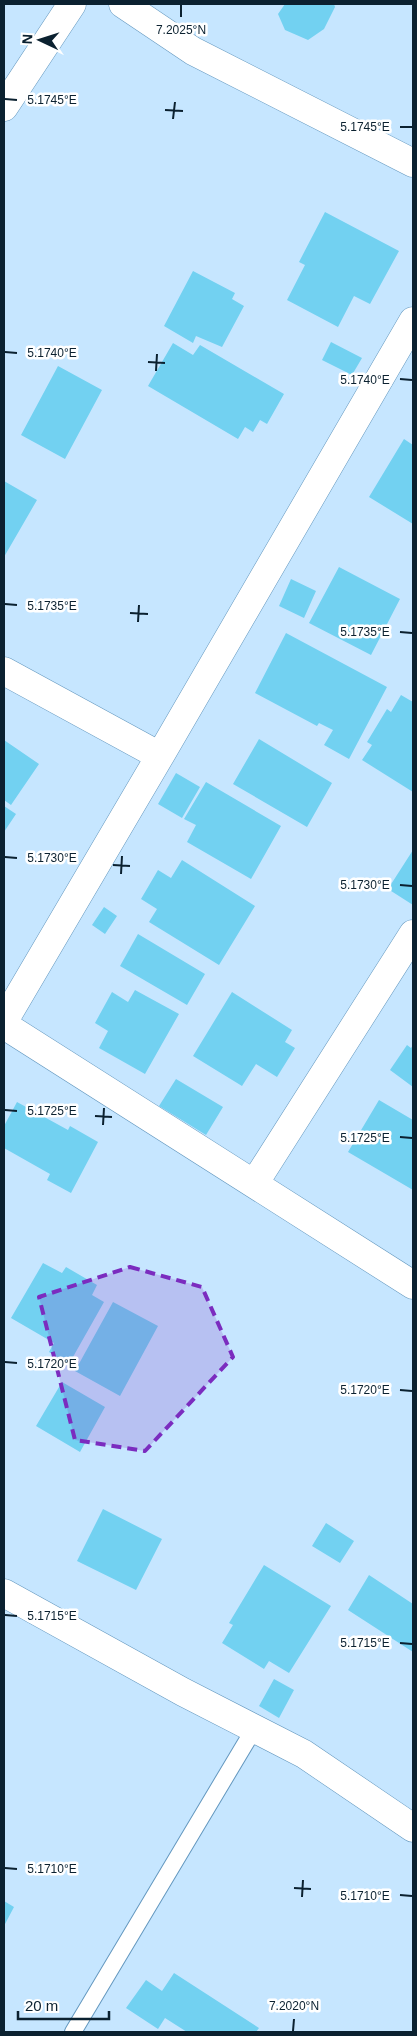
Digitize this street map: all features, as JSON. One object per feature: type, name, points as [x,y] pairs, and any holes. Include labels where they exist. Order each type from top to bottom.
[{"type":"street","points":[[4,107],[72,4]]},
{"type":"street","points":[[123,4],[193,52],[413,163]]},
{"type":"street","points":[[4,1021],[413,321]]},
{"type":"street","points":[[4,671],[160,756]]},
{"type":"street","points":[[254,1184],[413,934]]},
{"type":"street","points":[[4,1025],[413,1285]]},
{"type":"street","points":[[4,1593],[254,1729],[304,1754],[413,1828]]},
{"type":"lane","points":[[73,2032],[254,1729]]},
{"type":"highlighted area","points":[[130,1267],[202,1287],[233,1357],[145,1451],[75,1440],[39,1297]]},
{"type":"building","points":[[285,4],[334,4],[335,7],[324,29],[308,40],[285,30],[278,14]]},
{"type":"building","points":[[325,212],[399,251],[370,304],[354,296],[338,327],[287,300],[305,265],[299,262]]},
{"type":"building","points":[[193,271],[235,293],[232,299],[244,306],[222,347],[196,336],[193,343],[164,326]]},
{"type":"building","points":[[331,342],[362,358],[352,375],[322,360]]},
{"type":"building","points":[[173,343],[193,355],[200,345],[284,394],[267,424],[260,420],[253,432],[245,427],[238,439],[148,386]]},
{"type":"building","points":[[58,366],[102,390],[65,459],[21,435]]},
{"type":"building","points":[[404,439],[413,445],[413,524],[369,497]]},
{"type":"building","points":[[4,481],[37,500],[4,557]]},
{"type":"building","points":[[339,567],[400,599],[371,655],[309,623]]},
{"type":"building","points":[[291,579],[316,591],[304,618],[279,606]]},
{"type":"building","points":[[286,633],[387,687],[349,759],[324,745],[333,730],[319,723],[317,726],[255,693]]},
{"type":"building","points":[[401,695],[413,702],[413,792],[362,760],[372,745],[367,742],[387,709],[391,712]]},
{"type":"building","points":[[259,739],[332,783],[307,827],[233,784]]},
{"type":"building","points":[[4,740],[39,764],[11,805],[4,800]]},
{"type":"building","points":[[176,773],[200,787],[182,818],[158,804]]},
{"type":"building","points":[[206,782],[281,826],[251,879],[187,842],[196,825],[184,819]]},
{"type":"building","points":[[4,806],[16,814],[4,832]]},
{"type":"building","points":[[413,850],[413,905],[388,889]]},
{"type":"building","points":[[182,860],[255,906],[219,965],[149,922],[157,909],[141,899],[158,870],[171,878]]},
{"type":"building","points":[[104,907],[117,916],[105,934],[92,925]]},
{"type":"building","points":[[138,934],[205,974],[187,1005],[120,966]]},
{"type":"building","points":[[135,990],[179,1014],[145,1074],[99,1048],[108,1031],[95,1023],[112,992],[128,1002]]},
{"type":"building","points":[[232,992],[292,1030],[285,1042],[295,1048],[277,1077],[256,1064],[242,1086],[193,1056]]},
{"type":"building","points":[[407,1045],[411,1048],[413,1045],[413,1087],[390,1070]]},
{"type":"building","points":[[176,1079],[223,1107],[206,1135],[159,1106]]},
{"type":"building","points":[[379,1100],[413,1120],[413,1190],[348,1152]]},
{"type":"building","points":[[17,1102],[68,1130],[70,1126],[98,1142],[71,1193],[47,1180],[50,1174],[4,1148],[4,1126]]},
{"type":"building","points":[[43,1263],[62,1273],[66,1267],[97,1285],[92,1295],[104,1302],[69,1364],[49,1352],[54,1343],[11,1318]]},
{"type":"building","points":[[113,1302],[158,1326],[120,1396],[75,1371]]},
{"type":"building","points":[[62,1382],[105,1407],[80,1452],[36,1426]]},
{"type":"building","points":[[103,1509],[162,1539],[136,1590],[77,1561]]},
{"type":"building","points":[[326,1523],[354,1541],[340,1563],[312,1546]]},
{"type":"building","points":[[264,1565],[331,1606],[289,1673],[269,1661],[264,1669],[222,1643],[233,1625],[229,1623]]},
{"type":"building","points":[[369,1575],[413,1604],[413,1652],[348,1610]]},
{"type":"building","points":[[274,1679],[294,1690],[279,1718],[259,1706]]},
{"type":"building","points":[[4,1901],[14,1907],[4,1926]]},
{"type":"building","points":[[174,1973],[259,2028],[256,2032],[187,2032],[165,2018],[158,2029],[126,2008],[146,1980],[162,1991]]}]
